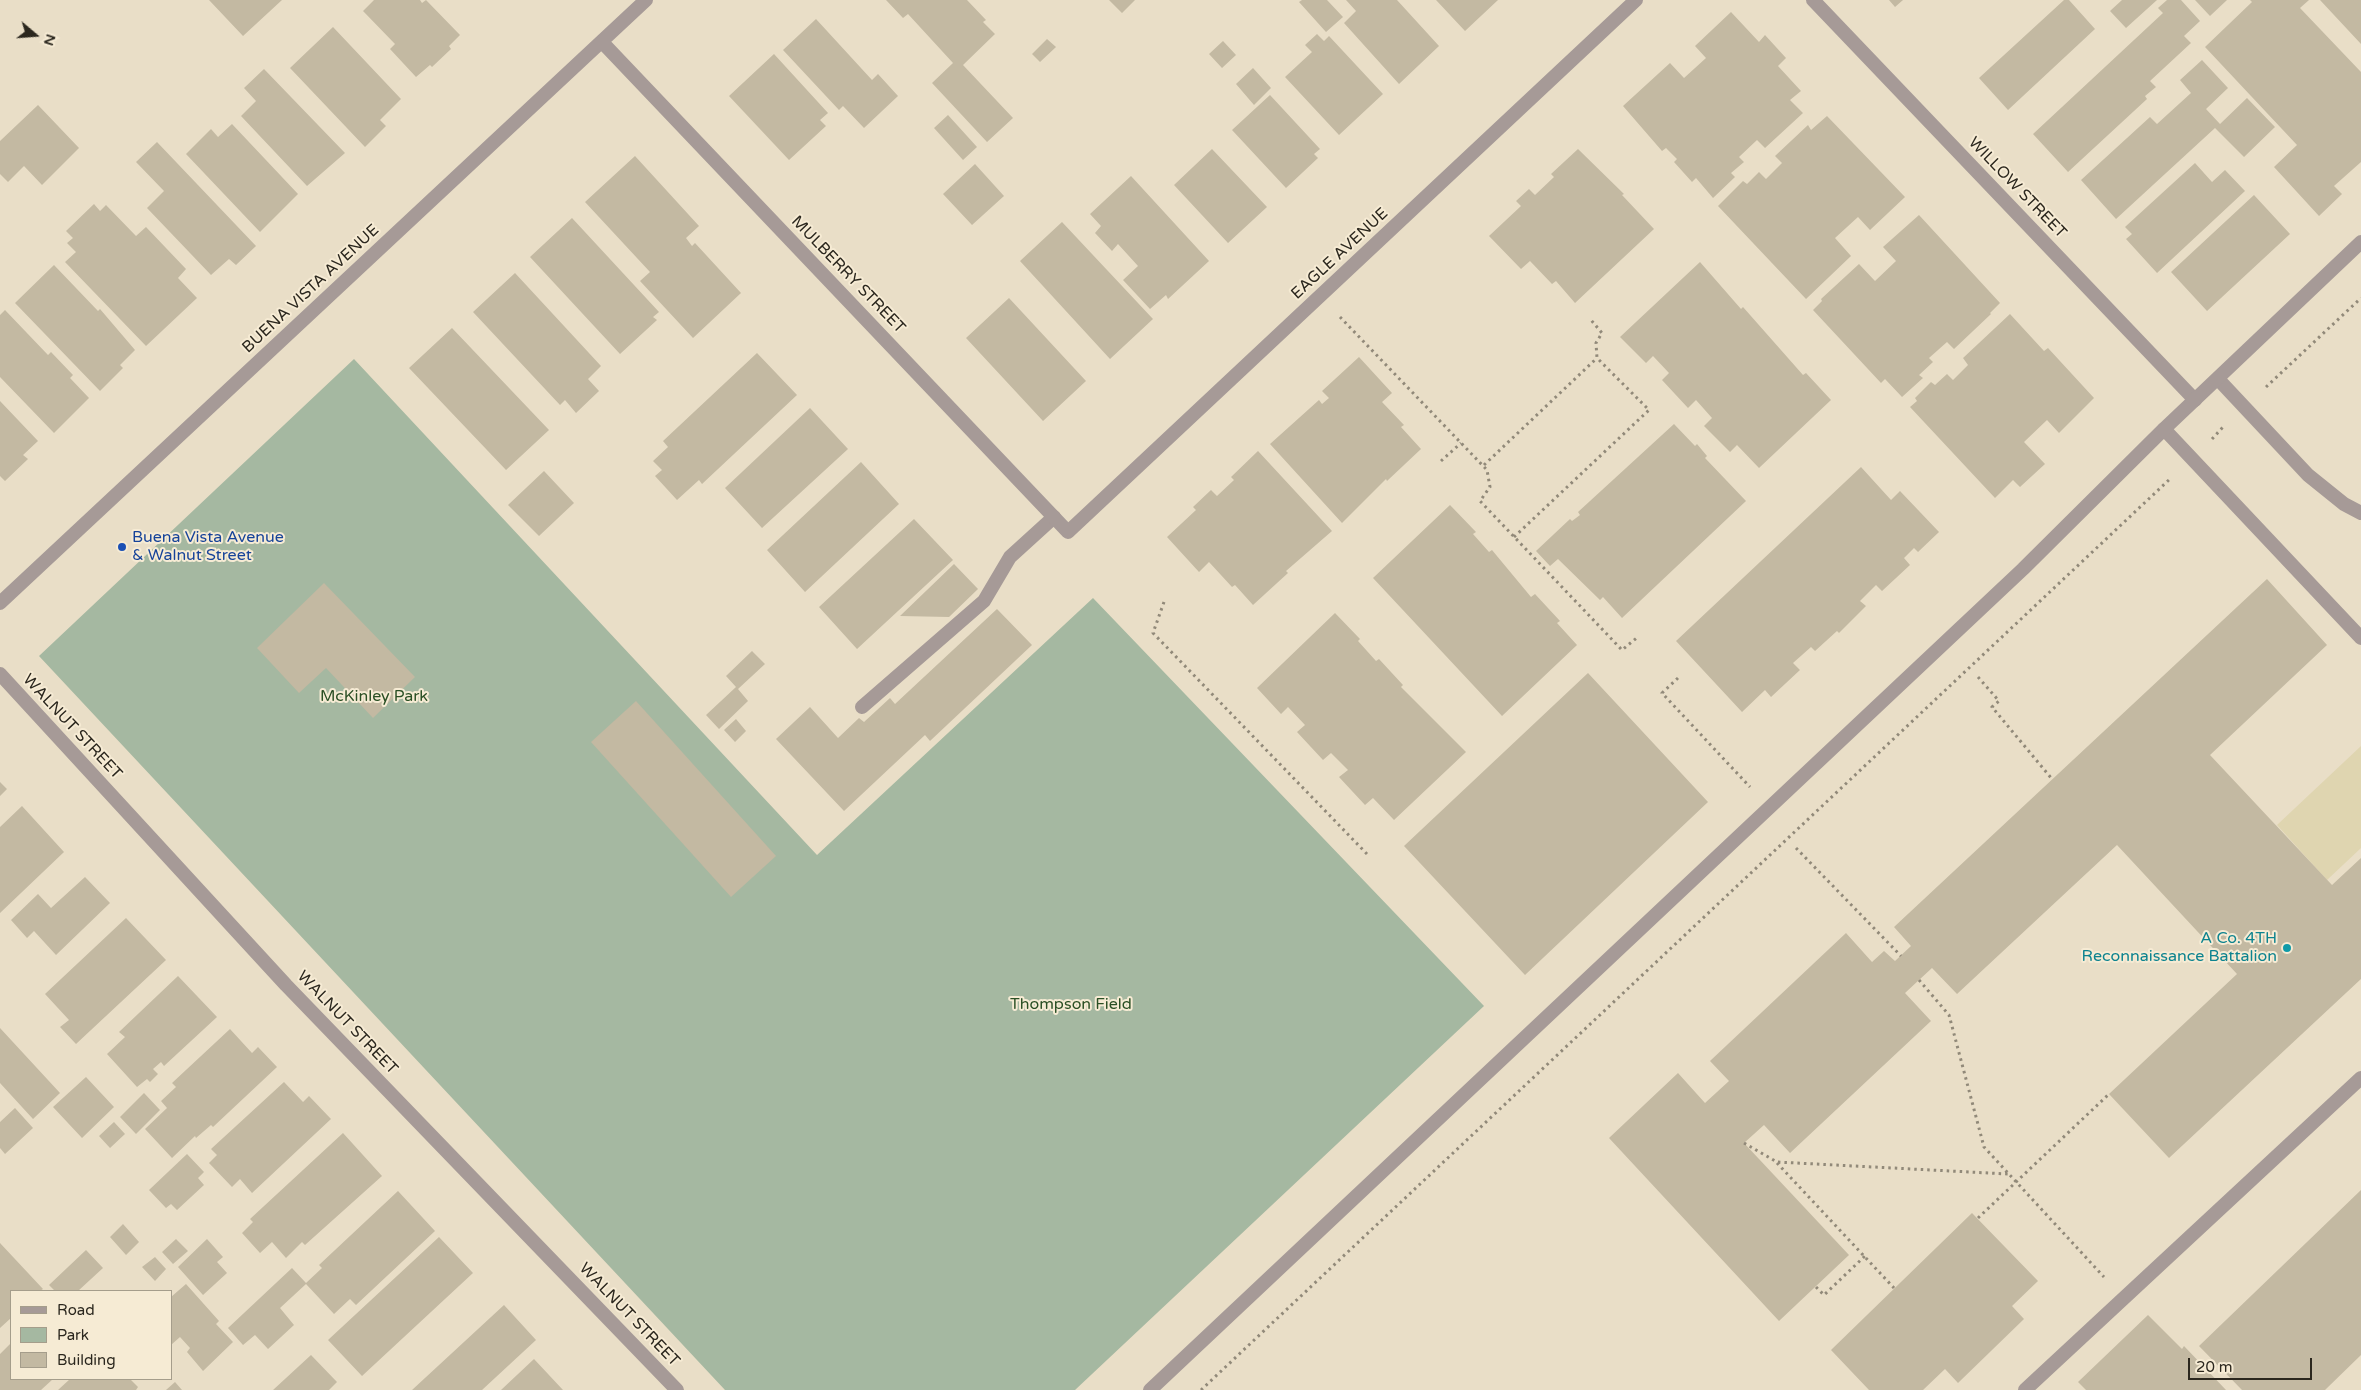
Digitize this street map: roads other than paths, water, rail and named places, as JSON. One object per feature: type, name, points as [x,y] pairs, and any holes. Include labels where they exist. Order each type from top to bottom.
[{"type":"street","name":"BUENA VISTA AVENUE","points":[[0,603],[646,0]]},
{"type":"street","name":"EAGLE AVENUE","points":[[1068,532],[1636,0]]},
{"type":"street","name":"WILLOW STREET","points":[[1813,0],[2195,400]]},
{"type":"street","name":"MULBERRY STREET","points":[[602,42],[1068,532]]},
{"type":"street","points":[[1150,1390],[2023,569],[2164,429],[2361,242]]},
{"type":"street","points":[[2218,379],[2308,475],[2344,504],[2361,513]]},
{"type":"street","points":[[2164,429],[2361,638]]},
{"type":"street","points":[[862,707],[984,601],[1010,557],[1054,518]]},
{"type":"street","name":"WALNUT STREET","points":[[0,674],[286,985],[677,1390]]},
{"type":"street","points":[[2025,1390],[2361,1078]]},
{"type":"place","name":"Buena Vista Avenue & Walnut Street","points":[[122,547]]},
{"type":"place","name":"A Co. 4TH Reconnaissance Battalion","points":[[2287,948]]},
{"type":"park label","name":"McKinley Park","points":[[374,697]]},
{"type":"park label","name":"Thompson Field","points":[[1071,1005]]}]
